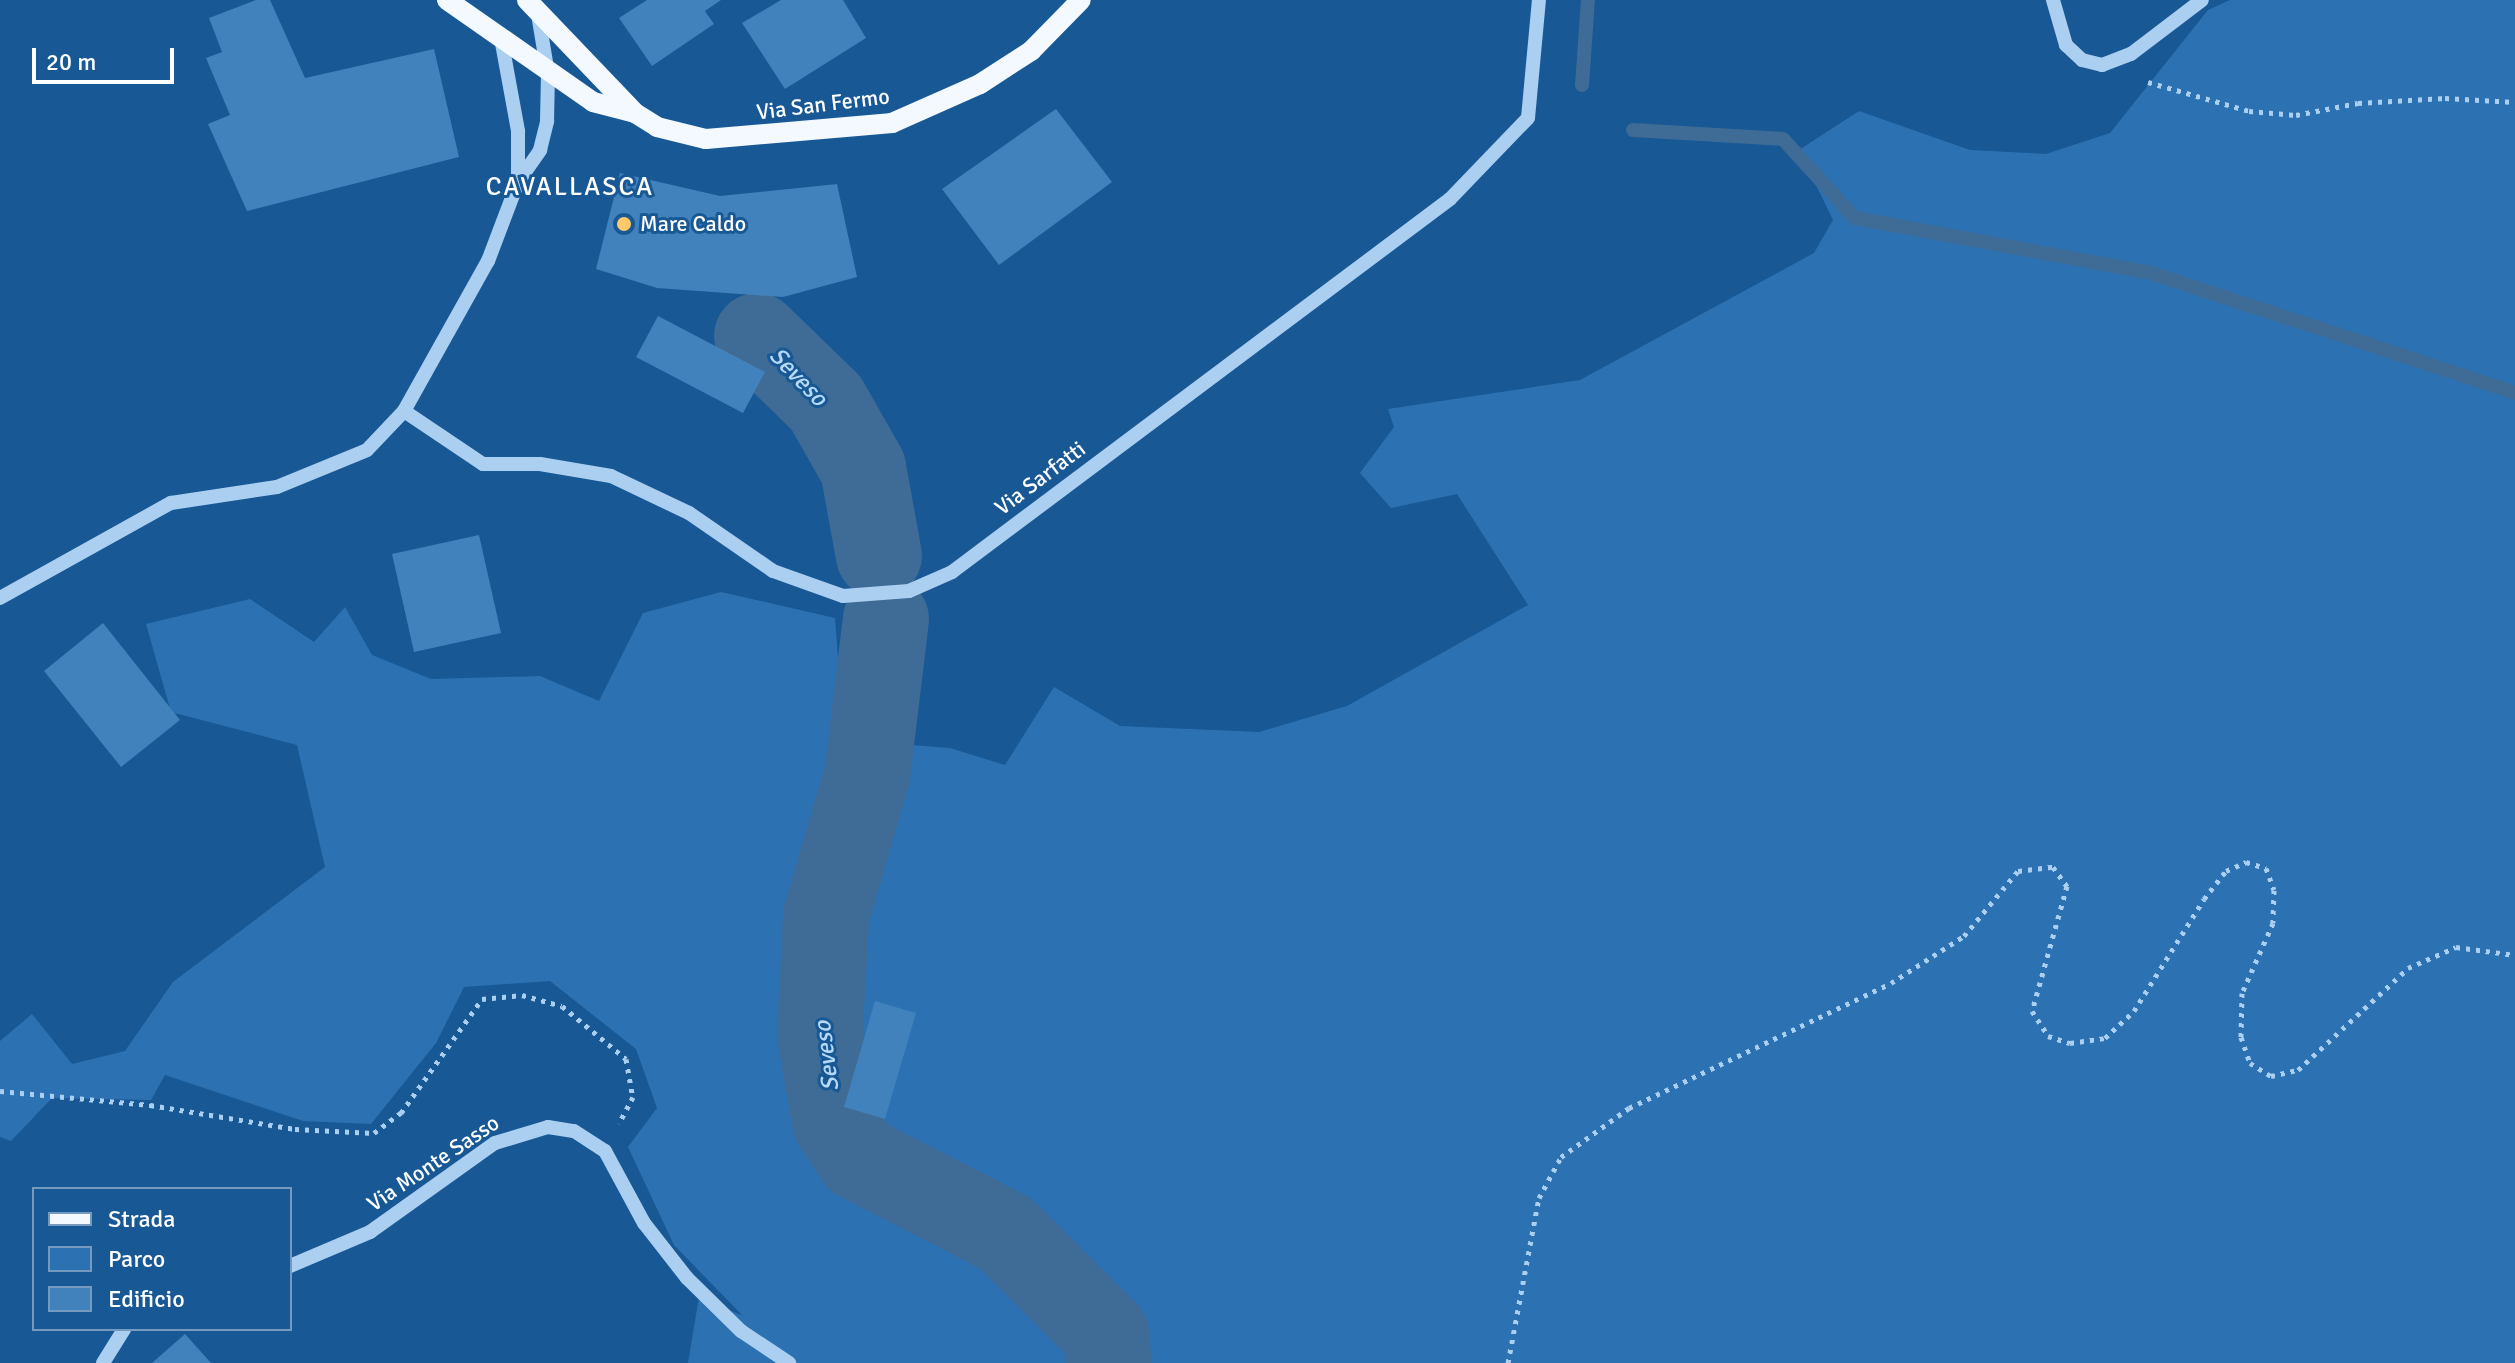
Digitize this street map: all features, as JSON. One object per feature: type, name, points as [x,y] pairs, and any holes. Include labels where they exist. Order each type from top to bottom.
[{"type":"main road","points":[[447,0],[548,74],[593,102],[635,113]]},
{"type":"main road","name":"Via San Fermo","points":[[635,113],[657,127],[706,139],[892,123],[980,84],[1031,51],[1081,0]]},
{"type":"main road","points":[[532,6],[635,113]]},
{"type":"street","name":"Via Sarfatti","points":[[404,411],[483,464],[540,464],[611,476],[689,513],[773,571],[843,596],[909,591],[952,572],[1450,199],[1528,118],[1539,0]]},
{"type":"street","points":[[2053,0],[2066,45],[2082,60],[2102,65],[2131,54],[2202,0]]},
{"type":"street","points":[[0,598],[171,503],[277,487],[367,450],[404,411],[488,261],[518,182],[544,135],[548,74],[532,6]]},
{"type":"street","points":[[501,38],[518,131],[518,182]]},
{"type":"street","name":"Via Monte Sasso","points":[[292,1265],[370,1232],[495,1143],[522,1131],[574,1131],[605,1151]]},
{"type":"street","points":[[605,1151],[644,1223],[687,1278],[741,1331],[789,1363]]},
{"type":"street","points":[[103,1363],[123,1331]]},
{"type":"path","points":[[2102,65],[2169,90],[2265,113],[2296,115],[2358,103],[2445,98],[2515,102]]},
{"type":"path","points":[[1508,1363],[1539,1198],[1561,1157],[1629,1108],[1891,983],[1964,936],[2018,871],[2053,867],[2067,886],[2032,1011],[2048,1036],[2070,1043],[2105,1038],[2134,1011],[2204,899],[2226,871],[2246,862],[2266,868],[2274,890],[2273,923],[2242,993],[2241,1037],[2250,1063],[2271,1076],[2298,1070],[2408,968],[2456,947],[2515,955]]},
{"type":"path","points":[[0,1091],[150,1105],[295,1129],[374,1133],[401,1113],[482,999],[522,995],[562,1006],[626,1059],[633,1097],[605,1151]]},
{"type":"green space","points":[[2230,0],[2515,0],[2515,1363],[688,1363],[699,1297],[743,1316],[674,1245],[628,1147],[657,1108],[636,1049],[550,981],[464,987],[436,1043],[371,1124],[303,1121],[165,1075],[151,1100],[52,1098],[11,1141],[0,1137],[0,1041],[32,1014],[72,1064],[125,1051],[173,982],[325,867],[297,745],[171,712],[146,624],[250,599],[314,642],[345,607],[372,655],[431,679],[540,676],[599,701],[643,613],[721,592],[835,618],[844,740],[950,748],[1005,765],[1054,687],[1120,726],[1259,732],[1347,706],[1528,605],[1457,494],[1391,508],[1360,473],[1394,427],[1388,409],[1580,380],[1814,253],[1833,220],[1799,150],[1859,111],[1970,150],[2046,154],[2110,133],[2208,10]]},
{"type":"building","points":[[256,0],[270,0],[305,78],[434,49],[459,157],[247,211],[208,124],[230,115],[206,58],[222,52],[209,18]]},
{"type":"building","points":[[647,0],[721,0],[705,11],[714,24],[652,66],[619,18]]},
{"type":"building","points":[[781,0],[843,0],[866,38],[785,89],[742,23]]},
{"type":"building","points":[[1056,109],[1112,182],[999,265],[942,189]]},
{"type":"building","points":[[620,173],[720,196],[837,184],[857,277],[783,297],[657,288],[596,269]]},
{"type":"building","points":[[658,316],[765,372],[743,413],[636,357]]},
{"type":"building","points":[[479,535],[501,633],[414,652],[392,554]]},
{"type":"building","points":[[103,623],[180,720],[121,767],[44,671]]},
{"type":"building","points":[[875,1001],[916,1013],[885,1119],[844,1107]]},
{"type":"building","points":[[185,1334],[211,1363],[152,1363]]},
{"type":"waterway","points":[[1582,85],[1588,0]]},
{"type":"waterway","points":[[1633,130],[1783,139],[1855,218],[2151,273],[2515,393]]},
{"type":"waterway","name":"Seveso","points":[[757,336],[826,403],[863,468],[879,556]]},
{"type":"waterway","name":"Seveso","points":[[886,619],[867,775],[826,916],[820,1035],[835,1122],[859,1158],[1005,1233],[1106,1334],[1109,1363]]},
{"type":"place","name":"Mare Caldo","points":[[624,224]]},
{"type":"district","name":"CAVALLASCA","points":[[570,188]]}]
